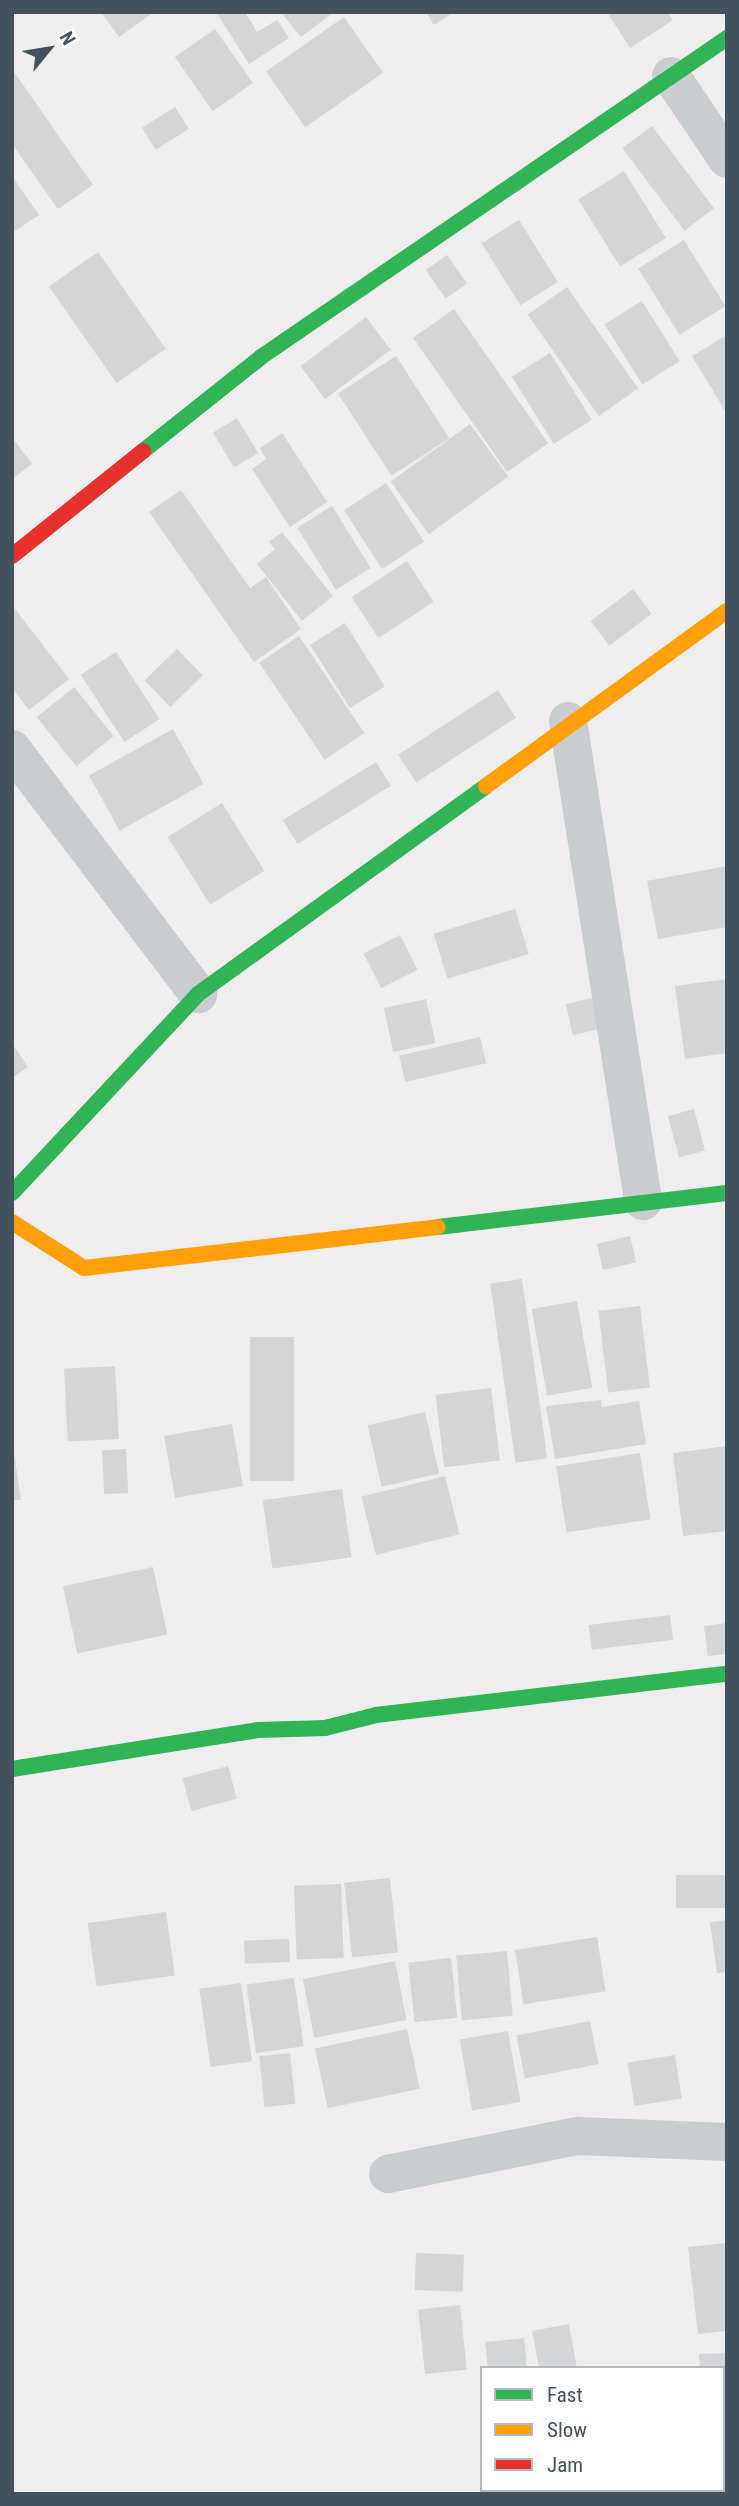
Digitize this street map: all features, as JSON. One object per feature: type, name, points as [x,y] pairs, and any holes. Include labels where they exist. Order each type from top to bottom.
[{"type":"street","points":[[12,556],[261,357],[727,38]]},
{"type":"street","points":[[671,76],[727,159]]},
{"type":"street","points":[[12,1193],[198,995],[568,721],[727,611]]},
{"type":"street","points":[[568,721],[643,1201]]},
{"type":"street","points":[[12,749],[198,995]]},
{"type":"street","points":[[12,1222],[84,1268],[727,1193]]},
{"type":"street","points":[[12,1769],[259,1730],[325,1728],[376,1716],[727,1674]]},
{"type":"street","points":[[388,2174],[577,2136],[727,2142]]},
{"type":"building","points":[[101,12],[154,12],[119,37]]},
{"type":"building","points":[[216,12],[245,12],[257,32],[277,20],[289,38],[249,64]]},
{"type":"building","points":[[287,12],[334,12],[301,37],[283,15]]},
{"type":"building","points":[[426,12],[454,12],[434,25]]},
{"type":"building","points":[[607,12],[667,12],[673,20],[630,48]]},
{"type":"building","points":[[344,17],[383,73],[305,127],[266,71]]},
{"type":"building","points":[[215,29],[253,83],[213,111],[175,57]]},
{"type":"building","points":[[12,69],[93,185],[58,209],[12,144]]},
{"type":"building","points":[[175,107],[189,129],[156,150],[142,128]]},
{"type":"building","points":[[652,126],[714,208],[684,231],[622,148]]},
{"type":"building","points":[[624,171],[666,238],[620,267],[578,200]]},
{"type":"building","points":[[12,176],[39,215],[12,233]]},
{"type":"building","points":[[519,220],[558,282],[520,305],[482,243]]},
{"type":"building","points":[[684,240],[725,306],[680,335],[638,269]]},
{"type":"building","points":[[98,252],[166,349],[117,383],[49,286]]},
{"type":"building","points":[[447,255],[467,284],[446,299],[426,270]]},
{"type":"building","points":[[567,287],[638,389],[599,416],[528,315]]},
{"type":"building","points":[[642,301],[680,361],[642,385],[605,324]]},
{"type":"building","points":[[454,309],[548,443],[507,472],[413,338]]},
{"type":"building","points":[[366,317],[391,350],[325,399],[301,366]]},
{"type":"building","points":[[727,335],[727,414],[692,356]]},
{"type":"building","points":[[550,353],[592,420],[554,444],[512,377]]},
{"type":"building","points":[[396,356],[449,438],[392,476],[338,394]]},
{"type":"building","points":[[237,418],[258,453],[234,468],[213,432]]},
{"type":"building","points":[[470,424],[508,477],[429,534],[391,482]]},
{"type":"building","points":[[282,433],[327,502],[290,527],[252,469],[266,459],[260,448]]},
{"type":"building","points":[[12,437],[32,464],[12,479]]},
{"type":"building","points":[[386,483],[424,542],[382,569],[344,510]]},
{"type":"building","points":[[181,490],[250,588],[266,577],[301,629],[254,662],[149,512]]},
{"type":"building","points":[[332,506],[371,568],[336,590],[297,528]]},
{"type":"building","points":[[282,532],[333,596],[302,621],[257,564],[275,549],[269,542]]},
{"type":"building","points":[[407,561],[434,602],[378,638],[352,597]]},
{"type":"building","points":[[633,589],[652,614],[609,646],[591,621]]},
{"type":"building","points":[[12,605],[69,679],[29,710],[12,688]]},
{"type":"building","points":[[345,623],[385,687],[350,708],[310,645]]},
{"type":"building","points":[[299,636],[364,733],[325,760],[259,663]]},
{"type":"building","points":[[177,649],[203,676],[170,707],[145,680]]},
{"type":"building","points":[[116,652],[160,719],[124,742],[81,675]]},
{"type":"building","points":[[74,687],[114,736],[76,766],[37,717]]},
{"type":"building","points":[[498,690],[516,718],[416,782],[398,755]]},
{"type":"building","points":[[173,729],[204,784],[120,831],[89,776]]},
{"type":"building","points":[[376,762],[391,786],[298,844],[283,820]]},
{"type":"building","points":[[222,803],[264,871],[210,905],[168,837]]},
{"type":"building","points":[[727,866],[727,927],[658,939],[647,881]]},
{"type":"building","points":[[515,909],[529,954],[447,979],[434,934]]},
{"type":"building","points":[[400,935],[418,970],[381,988],[363,954]]},
{"type":"building","points":[[727,979],[727,1053],[685,1059],[675,986]]},
{"type":"building","points":[[596,997],[603,1028],[573,1035],[566,1004]]},
{"type":"building","points":[[426,999],[435,1043],[393,1052],[384,1008]]},
{"type":"building","points":[[480,1037],[486,1063],[405,1082],[399,1056]]},
{"type":"building","points":[[12,1043],[28,1067],[12,1078]]},
{"type":"building","points":[[694,1109],[705,1151],[679,1158],[668,1116]]},
{"type":"building","points":[[630,1236],[636,1262],[603,1270],[597,1244]]},
{"type":"building","points":[[522,1279],[547,1458],[516,1463],[490,1283]]},
{"type":"building","points":[[577,1301],[592,1388],[547,1396],[532,1309]]},
{"type":"building","points":[[640,1306],[650,1387],[608,1393],[598,1311]]},
{"type":"building","points":[[250,1337],[294,1337],[294,1481],[250,1481]]},
{"type":"building","points":[[115,1366],[119,1439],[68,1442],[64,1369]]},
{"type":"building","points":[[491,1388],[500,1460],[444,1467],[435,1395]]},
{"type":"building","points":[[601,1400],[602,1407],[639,1401],[646,1444],[555,1459],[546,1406]]},
{"type":"building","points":[[425,1412],[439,1473],[382,1487],[368,1425]]},
{"type":"building","points":[[232,1424],[243,1486],[175,1498],[164,1436]]},
{"type":"building","points":[[12,1439],[21,1500],[12,1500]]},
{"type":"building","points":[[727,1446],[727,1531],[683,1536],[673,1453]]},
{"type":"building","points":[[126,1449],[128,1493],[104,1494],[102,1450]]},
{"type":"building","points":[[640,1453],[650,1519],[567,1532],[556,1466]]},
{"type":"building","points":[[445,1476],[460,1534],[376,1555],[362,1497]]},
{"type":"building","points":[[342,1489],[352,1557],[272,1568],[263,1500]]},
{"type":"building","points":[[153,1567],[167,1634],[77,1654],[63,1586]]},
{"type":"building","points":[[670,1615],[673,1640],[592,1650],[589,1625]]},
{"type":"building","points":[[727,1623],[727,1654],[708,1656],[704,1626]]},
{"type":"building","points":[[228,1766],[237,1799],[191,1811],[183,1778]]},
{"type":"building","points":[[676,1875],[727,1875],[727,1908],[676,1908]]},
{"type":"building","points":[[390,1878],[398,1953],[352,1957],[344,1883]]},
{"type":"building","points":[[341,1884],[344,1958],[297,1960],[294,1886]]},
{"type":"building","points":[[166,1912],[175,1975],[97,1986],[88,1923]]},
{"type":"building","points":[[727,1920],[727,1972],[717,1973],[710,1922]]},
{"type":"building","points":[[597,1937],[606,1991],[524,2004],[515,1950]]},
{"type":"building","points":[[289,1939],[290,1962],[245,1964],[244,1941]]},
{"type":"building","points":[[507,1951],[513,2016],[462,2020],[456,1955]]},
{"type":"building","points":[[451,1958],[457,2018],[415,2022],[408,1962]]},
{"type":"building","points":[[395,1961],[406,2020],[314,2038],[303,1979]]},
{"type":"building","points":[[294,1978],[304,2046],[256,2053],[246,1985]]},
{"type":"building","points":[[241,1983],[252,2061],[210,2067],[199,1989]]},
{"type":"building","points":[[590,2021],[598,2064],[525,2079],[516,2035]]},
{"type":"building","points":[[407,2029],[420,2089],[328,2108],[315,2049]]},
{"type":"building","points":[[508,2031],[521,2102],[472,2110],[460,2040]]},
{"type":"building","points":[[290,2053],[295,2104],[265,2107],[259,2056]]},
{"type":"building","points":[[675,2055],[682,2098],[634,2106],[628,2063]]},
{"type":"building","points":[[727,2243],[727,2331],[698,2334],[688,2247]]},
{"type":"building","points":[[416,2253],[464,2255],[463,2292],[415,2290]]},
{"type":"building","points":[[460,2305],[467,2370],[425,2374],[418,2309]]},
{"type":"building","points":[[569,2324],[577,2366],[539,2366],[532,2331]]},
{"type":"building","points":[[524,2338],[527,2366],[488,2366],[485,2342]]},
{"type":"building","points":[[727,2353],[727,2385],[725,2366],[700,2366],[699,2354]]},
{"type":"traffic: fast","points":[[143,451],[261,357],[727,38]]},
{"type":"traffic: fast","points":[[12,1193],[198,994],[486,786]]},
{"type":"traffic: fast","points":[[438,1227],[727,1193]]},
{"type":"traffic: fast","points":[[12,1769],[259,1730],[325,1728],[376,1715],[727,1674]]},
{"type":"traffic: slow","points":[[486,786],[727,611]]},
{"type":"traffic: slow","points":[[12,1222],[84,1268],[438,1227]]},
{"type":"traffic: jam","points":[[12,556],[143,451]]}]
